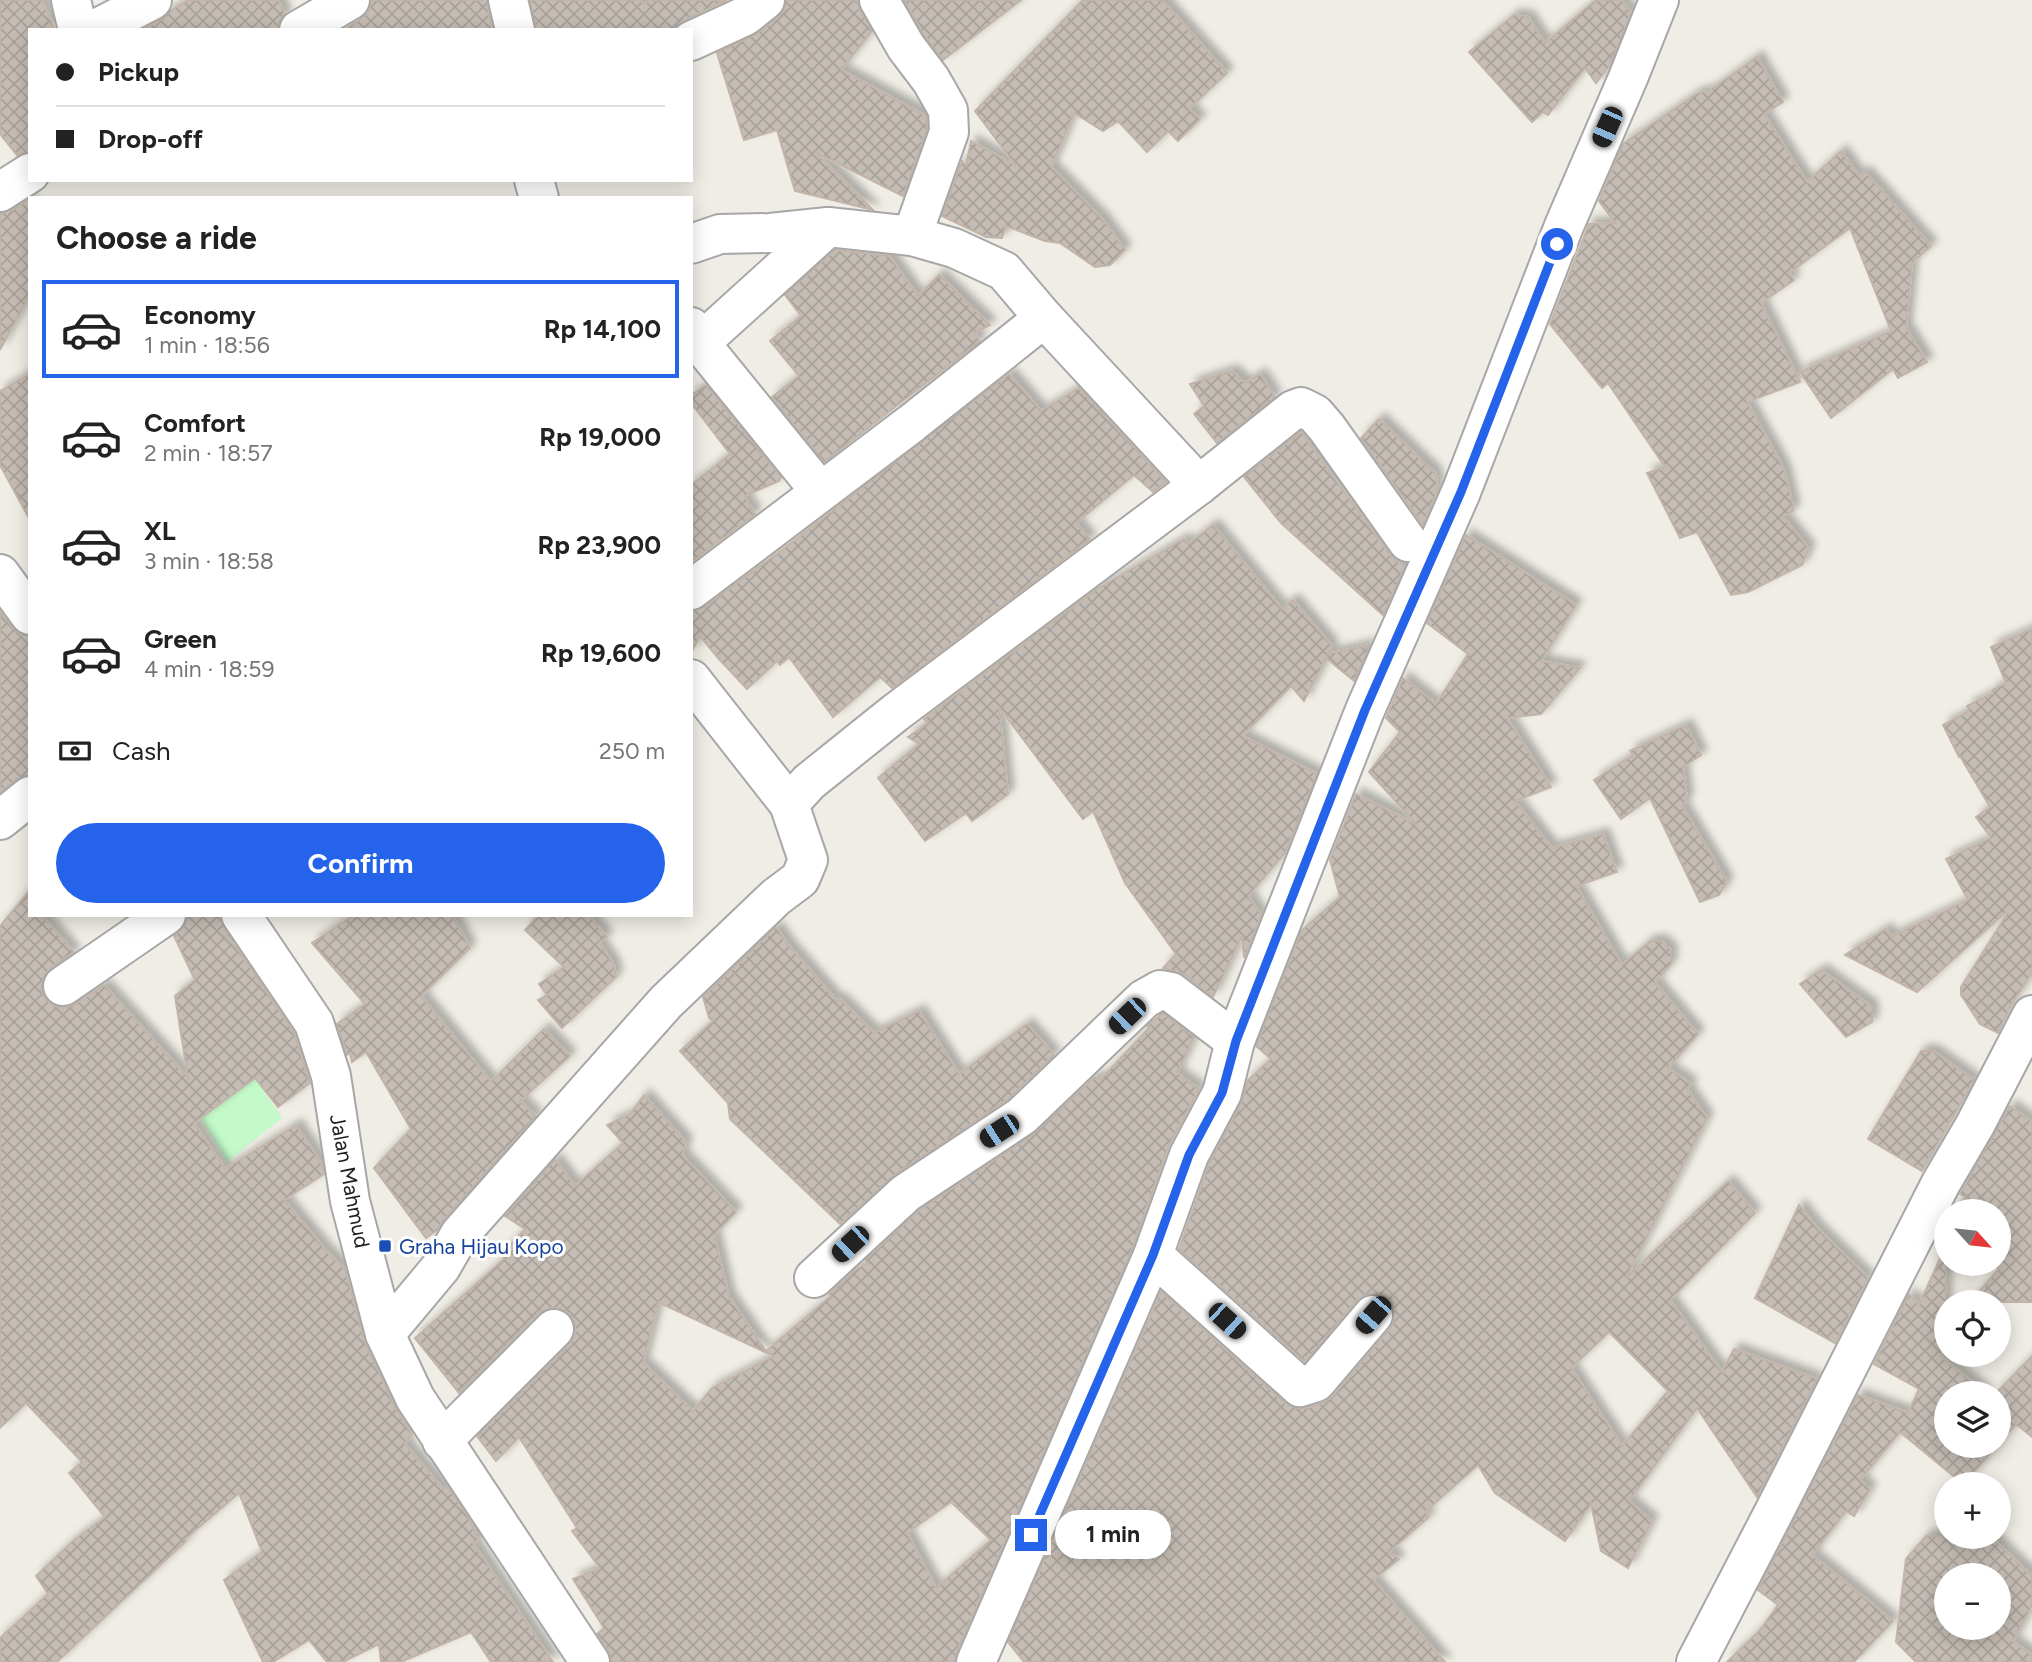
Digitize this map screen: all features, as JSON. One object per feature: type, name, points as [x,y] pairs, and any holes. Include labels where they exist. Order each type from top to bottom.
[{"type":"street","points":[[71,0],[78,28]]},
{"type":"street","points":[[97,28],[152,0]]},
{"type":"street","points":[[302,28],[351,0]]},
{"type":"street","points":[[508,0],[514,28]]},
{"type":"street","points":[[693,40],[746,16],[765,0]]},
{"type":"street","points":[[879,0],[906,47],[931,80],[948,110],[949,132],[912,236]]},
{"type":"street","points":[[976,1662],[1153,1255],[1189,1155],[1222,1093],[1236,1041],[1365,710],[1461,492],[1564,226],[1659,0]]},
{"type":"street","points":[[0,192],[28,174]]},
{"type":"street","points":[[820,491],[696,335],[828,227]]},
{"type":"street","points":[[693,243],[720,234],[770,233],[828,227],[912,236],[954,248],[1004,271],[1199,485]]},
{"type":"street","points":[[693,588],[912,424],[1044,318]]},
{"type":"street","points":[[789,804],[809,782],[895,713],[1199,485],[1293,410],[1301,407],[1315,414],[1408,542]]},
{"type":"street","points":[[376,1297],[460,1234],[666,1002],[776,897],[800,878],[808,860],[789,804],[693,682]]},
{"type":"street","points":[[0,820],[28,798]]},
{"type":"street","points":[[63,986],[163,917]]},
{"type":"street","name":"Jalan Mahmud","points":[[242,917],[314,1023],[320,1040],[331,1076],[350,1201],[385,1334],[415,1398],[590,1662]]},
{"type":"street","points":[[814,1278],[906,1193],[1022,1116],[1144,999],[1160,990],[1171,992],[1236,1041]]},
{"type":"street","points":[[1696,1662],[1941,1183],[1975,1125],[2032,1015]]},
{"type":"street","points":[[385,1334],[441,1267],[460,1234]]},
{"type":"street","points":[[1153,1255],[1300,1387],[1316,1381],[1373,1315]]},
{"type":"street","points":[[442,1441],[554,1329]]},
{"type":"green space","points":[[255,1078],[282,1118],[227,1162],[201,1119]]},
{"type":"building","points":[[0,0],[42,0],[54,28],[28,28],[28,152],[17,155],[0,134]]},
{"type":"building","points":[[189,0],[278,0],[285,14],[278,28],[146,28],[162,19],[171,10]]},
{"type":"building","points":[[372,0],[487,0],[492,28],[346,28],[369,11]]},
{"type":"building","points":[[530,0],[642,0],[642,4],[656,0],[727,0],[682,21],[675,28],[536,28]]},
{"type":"building","points":[[786,0],[857,0],[872,31],[841,70],[926,116],[927,129],[903,196],[815,152],[873,210],[795,191],[777,130],[744,140],[717,53],[758,33],[779,17],[785,9]]},
{"type":"building","points":[[904,0],[1021,0],[943,60],[924,35]]},
{"type":"building","points":[[1083,0],[1162,0],[1227,73],[1189,109],[1200,119],[1178,141],[1168,131],[1147,152],[1118,121],[1103,131],[1074,113],[1051,167],[1103,220],[1125,250],[1110,265],[1095,267],[1060,243],[1045,241],[1006,226],[1002,238],[986,237],[942,216],[962,161],[966,166],[971,141],[1016,166],[975,111]]},
{"type":"building","points":[[1596,0],[1621,0],[1631,12],[1610,65],[1596,83],[1585,68],[1548,115],[1543,112],[1532,122],[1469,52],[1514,15],[1528,17],[1545,43]]},
{"type":"building","points":[[1757,57],[1783,102],[1764,114],[1807,182],[1841,151],[1859,176],[1865,172],[1931,246],[1912,263],[1906,328],[1927,362],[1898,378],[1893,369],[1831,418],[1800,372],[1891,331],[1850,228],[1789,273],[1794,280],[1761,303],[1800,382],[1747,402],[1784,469],[1794,510],[1783,517],[1809,549],[1802,565],[1748,592],[1731,595],[1697,532],[1680,538],[1647,473],[1665,467],[1608,383],[1602,388],[1550,324],[1589,224],[1615,223],[1599,201],[1623,144],[1698,93],[1709,91]]},
{"type":"building","points":[[28,200],[28,298],[0,350],[0,214]]},
{"type":"building","points":[[835,250],[889,256],[918,296],[939,275],[990,325],[974,333],[980,341],[824,462],[772,397],[799,376],[770,341],[801,316],[785,295]]},
{"type":"building","points":[[1232,371],[1245,383],[1260,374],[1275,397],[1217,443],[1194,414],[1204,406],[1190,384]]},
{"type":"building","points":[[1009,374],[1041,411],[1079,388],[1166,482],[1153,492],[1134,475],[1076,523],[1090,539],[892,688],[880,677],[833,717],[789,657],[780,665],[777,661],[747,689],[700,636],[693,649],[693,610],[704,607]]},
{"type":"building","points":[[28,375],[28,516],[0,465],[0,391]]},
{"type":"building","points":[[706,385],[781,477],[779,481],[744,496],[755,514],[693,560],[693,483],[730,454],[693,406],[693,394]]},
{"type":"building","points":[[1379,419],[1436,474],[1437,491],[1423,525],[1361,438]]},
{"type":"building","points":[[1301,432],[1390,555],[1398,562],[1406,563],[1383,615],[1281,523],[1244,477]]},
{"type":"building","points":[[1213,525],[1282,609],[1293,600],[1332,646],[1328,654],[1370,645],[1354,681],[1326,658],[1304,701],[1291,686],[1242,736],[1317,774],[1285,853],[1248,896],[1261,915],[1244,958],[1242,936],[1213,997],[1184,974],[1163,968],[1176,954],[1125,883],[1093,811],[1083,819],[999,707],[1008,794],[972,821],[966,813],[925,841],[878,778],[919,744],[908,737],[928,723],[924,719],[1097,589],[1184,539],[1188,544]]},
{"type":"building","points":[[1466,535],[1576,605],[1541,661],[1580,668],[1541,714],[1507,718],[1551,787],[1515,801],[1552,848],[1603,834],[1617,872],[1576,886],[1622,965],[1650,941],[1661,941],[1671,950],[1671,964],[1655,983],[1698,1034],[1668,1068],[1691,1084],[1687,1089],[1707,1118],[1626,1278],[1728,1181],[1755,1213],[1670,1300],[1722,1372],[1734,1349],[1817,1379],[1757,1497],[1697,1408],[1629,1501],[1652,1521],[1628,1568],[1601,1551],[1591,1504],[1565,1541],[1495,1493],[1478,1465],[1425,1512],[1429,1517],[1389,1552],[1399,1559],[1373,1580],[1445,1662],[1024,1662],[1008,1642],[1161,1292],[1285,1403],[1296,1408],[1323,1403],[1333,1396],[1390,1329],[1394,1320],[1394,1308],[1388,1299],[1378,1294],[1365,1295],[1356,1301],[1305,1362],[1179,1249],[1209,1164],[1241,1103],[1248,1080],[1271,1059],[1256,1046],[1302,930],[1340,897],[1330,860],[1356,794],[1417,825],[1369,772],[1400,732],[1386,718],[1403,678],[1436,704],[1468,654],[1427,623]],"holes":[[[1609,1332],[1668,1391],[1622,1446],[1571,1368]]]},
{"type":"building","points":[[0,611],[13,628],[21,635],[28,636],[28,776],[17,779],[0,792]]},
{"type":"building","points":[[2032,629],[2032,973],[2012,1003],[1998,1033],[1980,1024],[1961,995],[1961,987],[2006,912],[1917,992],[1845,955],[1886,929],[1891,937],[1968,900],[1946,859],[1991,838],[1976,817],[1990,807],[1943,725],[1969,711],[1967,706],[2006,683],[1991,647]]},
{"type":"building","points":[[1686,725],[1701,755],[1683,767],[1687,800],[1682,806],[1727,882],[1719,895],[1700,902],[1650,798],[1621,819],[1594,780],[1633,755],[1630,751]]},
{"type":"building","points":[[28,892],[28,917],[43,917],[74,952],[44,976],[41,988],[45,999],[54,1006],[65,1008],[104,985],[188,1078],[175,996],[195,980],[174,936],[185,925],[187,917],[220,917],[227,933],[224,935],[236,947],[294,1033],[310,1083],[278,1107],[255,1078],[194,1123],[225,1169],[296,1125],[323,1166],[324,1174],[284,1200],[327,1252],[345,1269],[365,1343],[395,1407],[412,1435],[404,1443],[443,1489],[448,1487],[469,1518],[478,1540],[473,1543],[553,1662],[491,1662],[471,1632],[401,1662],[381,1662],[379,1644],[343,1662],[327,1662],[309,1640],[273,1662],[263,1662],[224,1580],[262,1552],[239,1493],[184,1540],[186,1541],[57,1662],[0,1662],[0,1638],[48,1594],[36,1576],[74,1540],[105,1517],[69,1473],[82,1462],[26,1403],[0,1428],[0,926]]},
{"type":"building","points":[[351,917],[453,917],[470,948],[421,996],[491,1082],[544,1029],[570,1056],[520,1101],[536,1116],[437,1230],[426,1238],[374,1168],[411,1129],[366,1052],[352,1062],[350,1053],[347,1055],[337,1024],[365,1004],[312,943]]},
{"type":"building","points":[[537,917],[590,917],[607,937],[599,942],[614,965],[616,977],[562,1028],[538,1000],[547,995],[539,984],[564,967],[525,930]]},
{"type":"building","points":[[776,927],[838,1002],[840,999],[874,1033],[919,1011],[959,1074],[1027,1024],[1054,1055],[1008,1099],[894,1175],[840,1224],[730,1119],[728,1103],[680,1051],[713,1021],[709,1018],[703,997]]},
{"type":"building","points":[[1821,970],[1872,1007],[1872,1022],[1846,1037],[1800,984]]},
{"type":"building","points":[[1163,1013],[1194,1037],[1177,1073],[1199,1089],[1168,1147],[1133,1247],[956,1653],[955,1662],[612,1662],[608,1650],[597,1634],[604,1628],[573,1579],[600,1568],[572,1531],[577,1528],[519,1437],[496,1461],[477,1436],[570,1344],[575,1334],[575,1323],[570,1314],[559,1308],[548,1308],[539,1313],[459,1393],[415,1338],[504,1259],[501,1255],[525,1229],[505,1216],[555,1159],[575,1186],[623,1143],[607,1125],[630,1114],[644,1095],[686,1142],[682,1155],[736,1212],[714,1235],[729,1297],[766,1351],[831,1296],[829,1294],[856,1269],[868,1263],[865,1260],[920,1210],[1034,1134],[1095,1077],[1100,1080],[1149,1028],[1147,1026]],"holes":[[[658,1302],[765,1352],[774,1356],[712,1388],[693,1411],[643,1363]],[[951,1502],[991,1540],[936,1588],[907,1533]]]},
{"type":"building","points":[[1921,1051],[1933,1051],[1974,1080],[1922,1171],[1868,1139]]},
{"type":"building","points":[[2010,1106],[2032,1122],[2032,1302],[2011,1302],[2011,1290],[1980,1290],[1993,1276],[2011,1276],[2011,1199],[1964,1199],[1966,1197],[1960,1194]]},
{"type":"building","points":[[1799,1205],[1819,1230],[1868,1278],[1835,1343],[1755,1298]]},
{"type":"building","points":[[1934,1272],[1934,1276],[1946,1276],[1946,1290],[1934,1290],[1934,1367],[1954,1367],[1971,1381],[1934,1381],[1934,1458],[1986,1458],[1974,1472],[1948,1472],[1900,1432],[1860,1480],[1870,1489],[1854,1516],[1846,1511],[1812,1555],[1893,1621],[1854,1662],[1727,1662],[1760,1630],[1778,1605],[1758,1590],[1858,1395],[1908,1413],[1919,1389],[1874,1364],[1909,1294],[1919,1305]]},
{"type":"building","points":[[2032,1356],[2032,1437],[2016,1424],[2011,1430],[2011,1381],[2008,1381]]},
{"type":"building","points":[[1926,1536],[1934,1536],[1934,1549],[2004,1549],[2032,1576],[2032,1605],[2013,1641],[2032,1656],[2032,1662],[1916,1662],[1896,1642],[1906,1559]]},
{"type":"place","name":"Graha Hijau Kopo","points":[[385,1246]]},
{"type":"route","points":[[1031,1535],[1153,1255],[1189,1155],[1222,1093],[1236,1041],[1365,710],[1461,492],[1557,244]]}]
